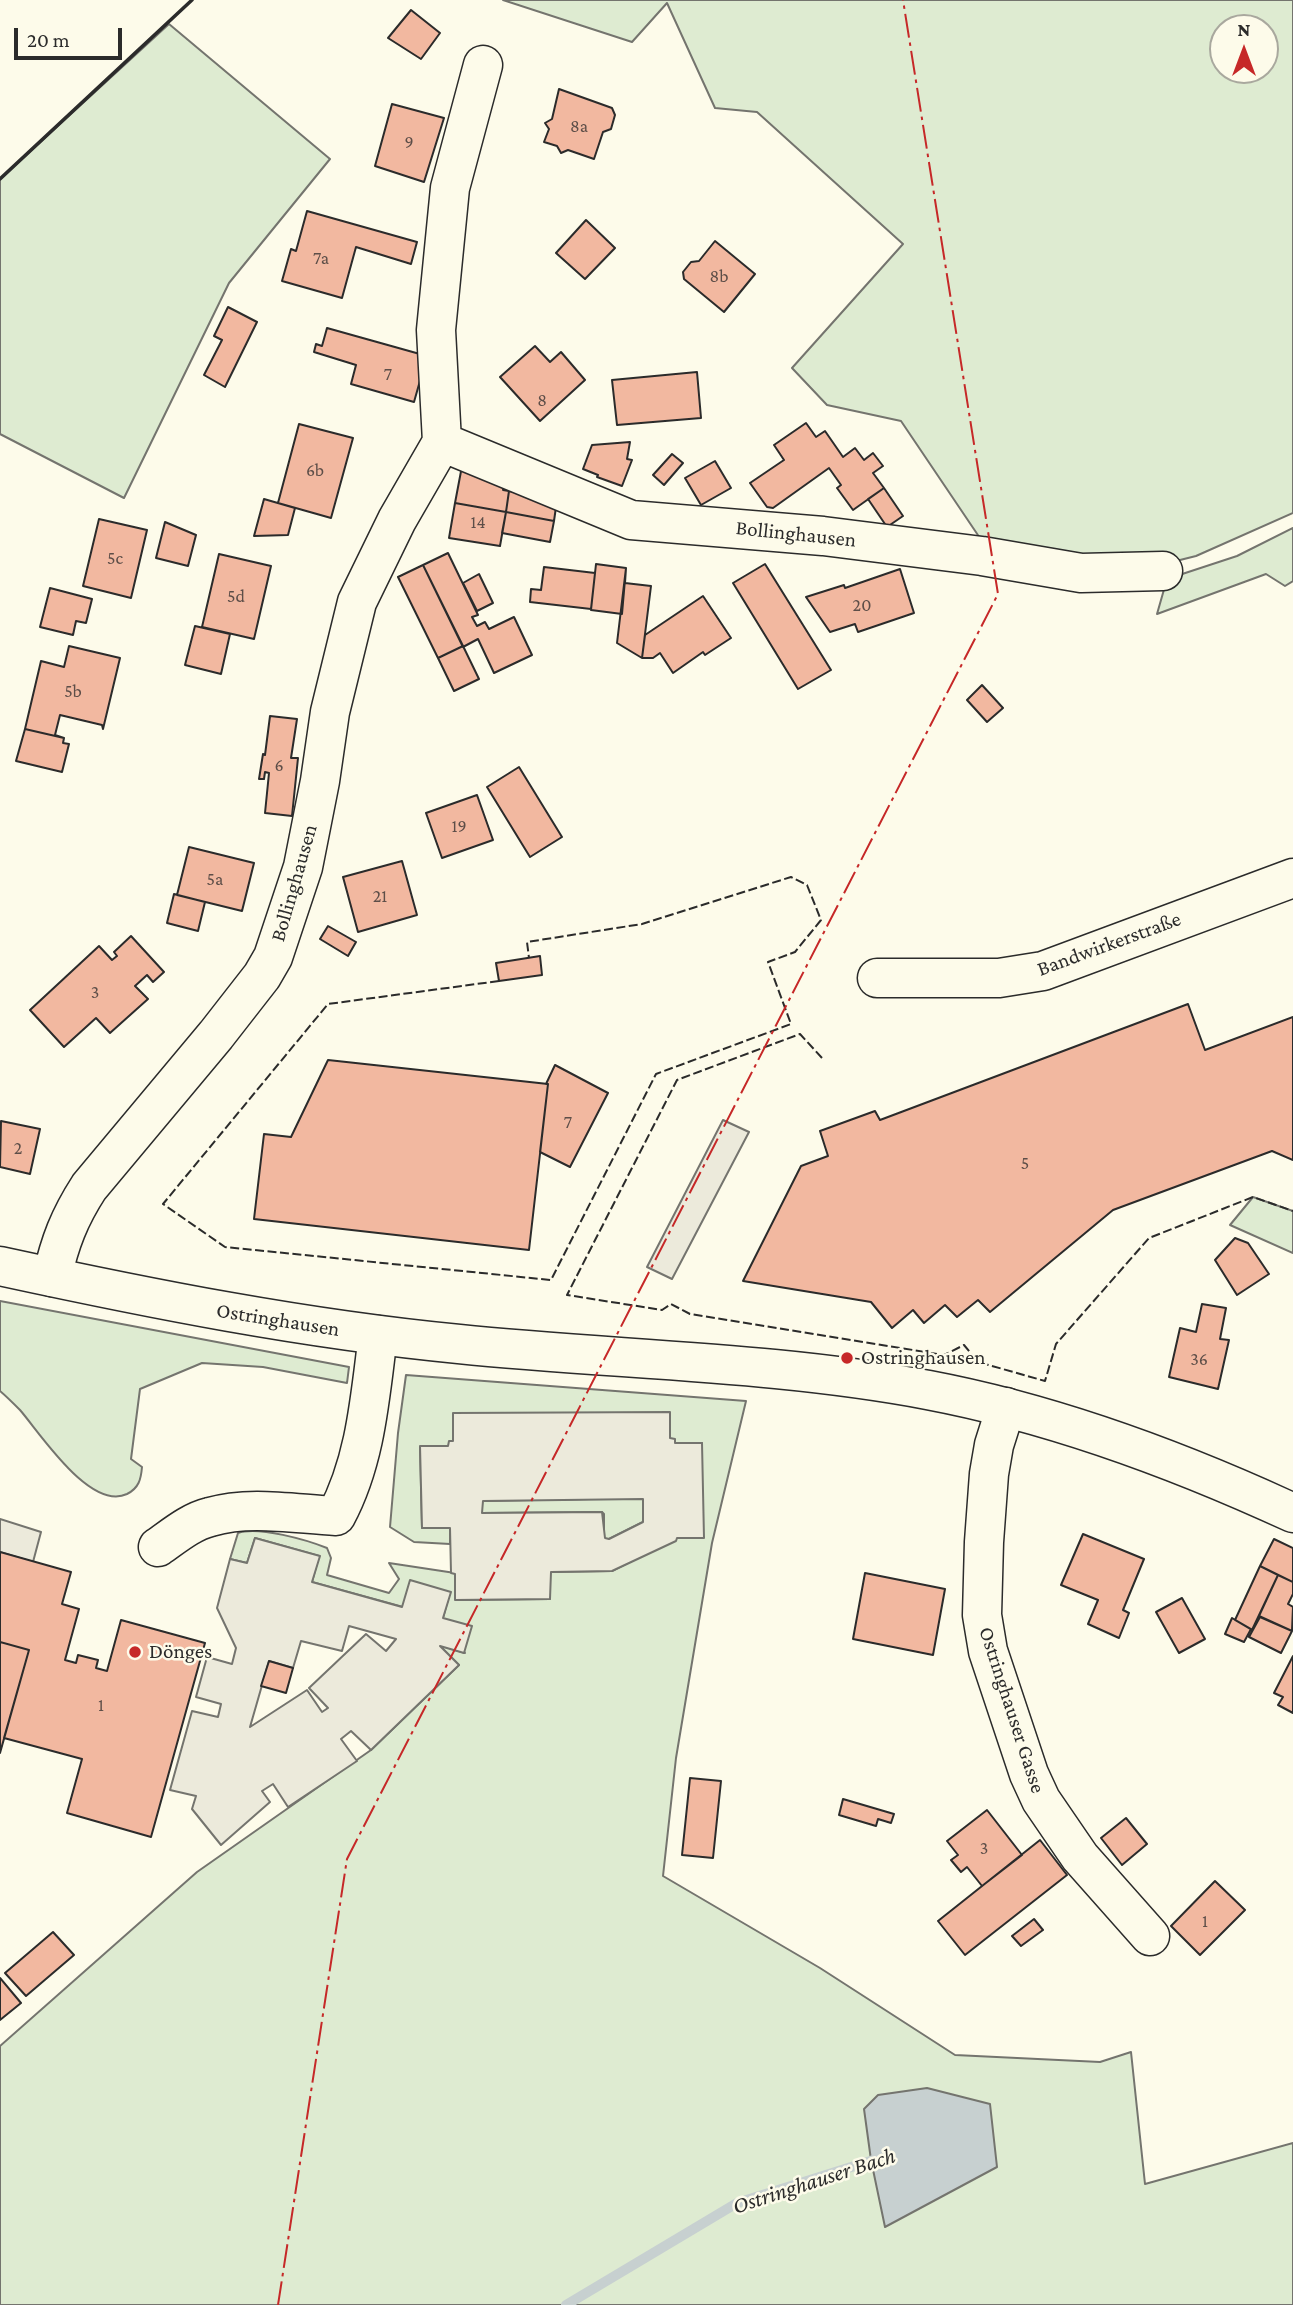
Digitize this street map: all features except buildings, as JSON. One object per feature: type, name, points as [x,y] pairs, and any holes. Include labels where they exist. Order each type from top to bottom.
[{"type":"street","points":[[442,442],[436,330],[450,188],[483,65]]},
{"type":"street","name":"Bollinghausen","points":[[52,1277],[60,1241],[89,1187],[216,1035],[262,976],[273,957],[303,867],[330,712],[357,601],[397,520],[442,442],[631,520],[823,536],[982,556],[1082,573],[1163,571]]},
{"type":"street","name":"Bandwirkerstraße","points":[[877,978],[999,978],[1044,971],[1293,878]]},
{"type":"street","name":"Ostringhausen","points":[[0,1266],[230,1313],[378,1335],[459,1345],[844,1377],[927,1390],[1006,1407],[1124,1443],[1223,1481],[1293,1513]]},
{"type":"street","points":[[158,1547],[185,1528],[208,1517],[238,1510],[336,1516],[350,1490],[363,1447],[378,1335]]},
{"type":"street","name":"Ostringhauser Gasse","points":[[1006,1407],[994,1445],[989,1474],[982,1615],[988,1651],[1029,1774],[1041,1800],[1080,1857],[1150,1936]]},
{"type":"green space","points":[[503,0],[1293,0],[1293,513],[1196,556],[1160,565],[988,550],[901,421],[827,405],[792,368],[903,244],[757,112],[715,108],[667,3],[632,42]]},
{"type":"green space","points":[[169,24],[330,159],[229,283],[124,498],[0,434],[0,179]]},
{"type":"green space","points":[[1293,528],[1293,581],[1285,586],[1266,574],[1157,614],[1167,579],[1237,556]]},
{"type":"green space","points":[[1253,1197],[1293,1211],[1293,1253],[1230,1225]]},
{"type":"green space","points":[[0,1301],[349,1367],[347,1383],[263,1367],[202,1363],[140,1389],[131,1459],[142,1467],[140,1479],[131,1492],[113,1496],[97,1491],[82,1481],[0,1391]]},
{"type":"green space","points":[[406,1375],[746,1401],[712,1543],[676,1758],[663,1876],[820,1968],[955,2055],[1100,2062],[1131,2052],[1145,2184],[1293,2143],[1293,2305],[0,2305],[0,2046],[197,1872],[371,1750],[459,1665],[439,1645],[465,1653],[443,1618],[450,1592],[403,1607],[312,1582],[319,1556],[255,1538],[247,1563],[230,1559],[238,1533],[270,1533],[327,1548],[331,1558],[327,1575],[389,1593],[399,1579],[389,1563],[455,1573],[456,1600],[550,1599],[550,1572],[612,1571],[676,1538],[702,1443],[675,1443],[453,1414],[453,1441],[449,1446],[420,1447],[422,1528],[450,1528],[450,1544],[414,1542],[390,1527]]},
{"type":"green space","points":[[643,1498],[643,1522],[609,1539],[604,1539],[602,1512],[482,1513],[482,1501]]},
{"type":"shaded area","points":[[723,1120],[749,1132],[672,1279],[647,1267]]},
{"type":"shaded area","points":[[670,1412],[670,1438],[675,1439],[675,1443],[702,1443],[704,1538],[677,1538],[676,1541],[612,1571],[551,1572],[550,1599],[455,1600],[455,1574],[451,1573],[450,1528],[422,1528],[420,1446],[448,1446],[449,1441],[453,1441],[453,1413]],"holes":[[[643,1499],[643,1522],[609,1539],[605,1538],[602,1512],[482,1513],[483,1501]]]},
{"type":"shaded area","points":[[0,1519],[41,1532],[33,1562],[0,1552]]},
{"type":"shaded area","points":[[255,1538],[320,1556],[312,1582],[402,1607],[410,1580],[451,1592],[443,1618],[472,1626],[464,1653],[440,1646],[459,1665],[371,1750],[351,1731],[341,1739],[357,1761],[288,1807],[273,1784],[262,1791],[270,1802],[221,1845],[192,1809],[196,1796],[170,1790],[192,1711],[218,1717],[221,1704],[196,1697],[207,1657],[232,1664],[236,1648],[217,1608],[230,1559],[247,1563]],"holes":[[[349,1626],[396,1639],[386,1651],[366,1634],[309,1688],[328,1708],[322,1712],[307,1690],[250,1727],[269,1661],[293,1668],[301,1641],[342,1651]]]},
{"type":"shaded area","points":[[927,2088],[990,2104],[997,2167],[885,2227],[864,2109],[878,2095]]},
{"type":"waterway","name":"Ostringhauser Bach","points":[[566,2305],[737,2203],[883,2157]]},
{"type":"fence","points":[[499,981],[328,1004],[163,1204],[225,1247],[551,1280],[656,1074],[791,1024],[768,962],[795,952],[821,920],[807,885],[791,877],[642,924],[527,942],[529,958]]},
{"type":"fence","points":[[822,1058],[800,1034],[677,1080],[567,1295],[662,1310],[671,1304],[690,1314],[944,1355],[964,1345],[978,1362],[1045,1381],[1056,1344],[1149,1238],[1253,1197],[1293,1211]]},
{"type":"wall","points":[[0,179],[192,0]]},
{"type":"power","points":[[278,2305],[347,1859],[998,594],[903,0]]},
{"type":"place","name":"Ostringhausen","points":[[847,1358]]},
{"type":"place","name":"Dönges","points":[[135,1652]]}]
